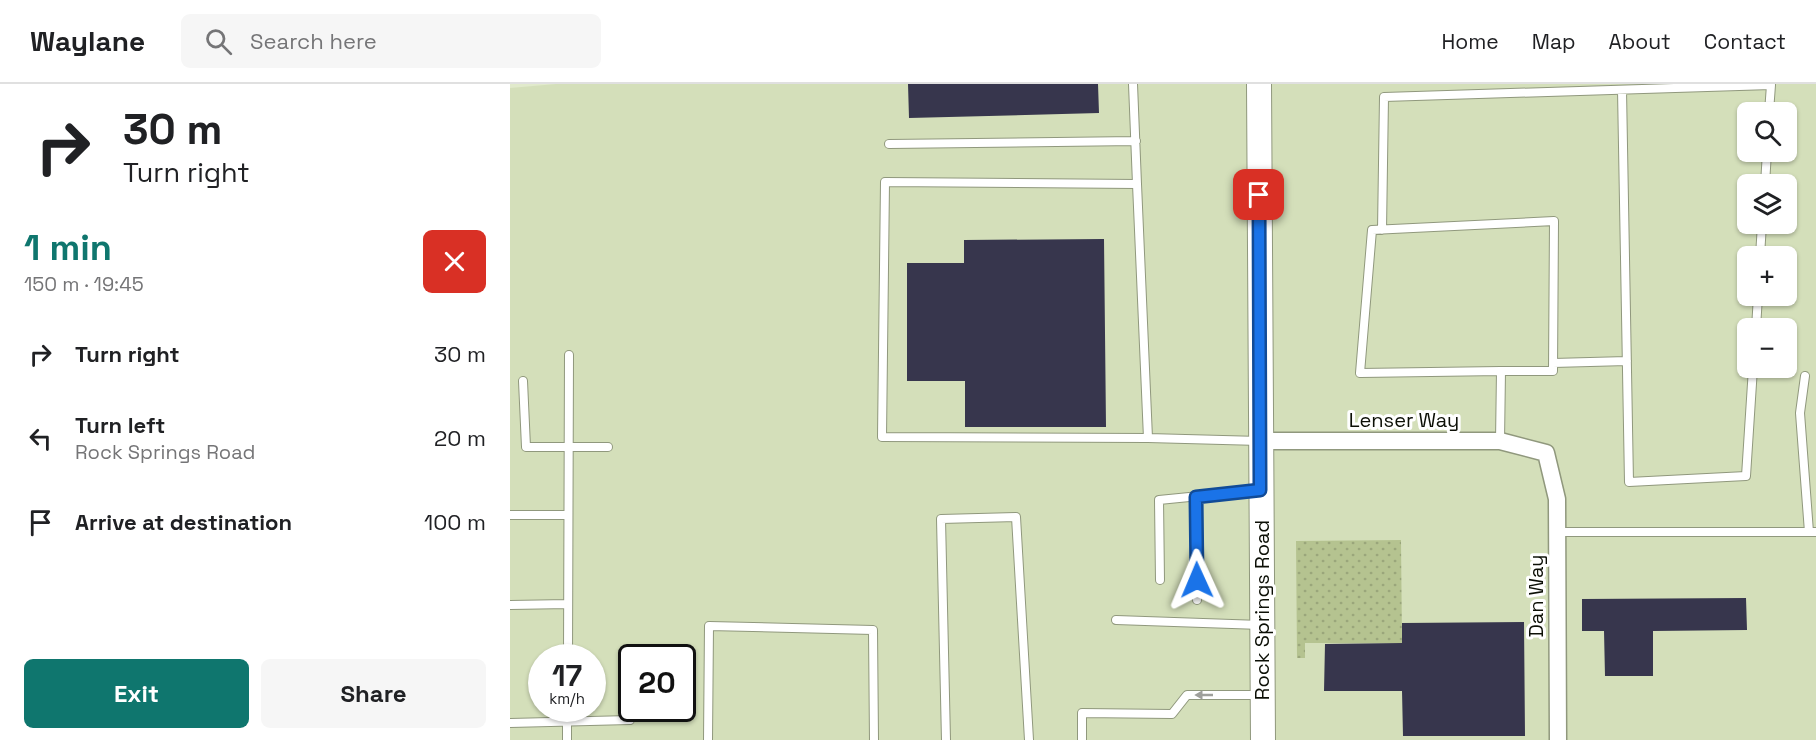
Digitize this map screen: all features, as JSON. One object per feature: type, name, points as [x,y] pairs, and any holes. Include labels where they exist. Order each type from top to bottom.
[{"type":"street","name":"Rock Springs Road","points":[[1259,84],[1263,740]]},
{"type":"street","name":"Lenser Way","points":[[1260,441],[1500,441],[1546,453]]},
{"type":"street","name":"Dan Way","points":[[1546,453],[1557,499],[1558,740]]},
{"type":"lane","points":[[1133,84],[1148,438]]},
{"type":"lane","points":[[1382,230],[1384,97],[1771,85],[1770,102]]},
{"type":"lane","points":[[1622,90],[1629,482],[1746,476],[1752,378]]},
{"type":"lane","points":[[889,144],[1136,141]]},
{"type":"lane","points":[[1137,184],[885,182],[882,437],[1148,438],[1260,441]]},
{"type":"lane","points":[[1554,221],[1553,363],[1553,371],[1360,373],[1372,230],[1554,221]]},
{"type":"lane","points":[[568,355],[568,644]]},
{"type":"lane","points":[[1553,363],[1627,361]]},
{"type":"lane","points":[[1500,441],[1501,371]]},
{"type":"lane","points":[[1557,532],[1812,532],[1800,413],[1805,376]]},
{"type":"lane","points":[[522,381],[526,447],[608,447]]},
{"type":"lane","points":[[1160,580],[1159,500],[1260,490]]},
{"type":"lane","points":[[1196,497],[1197,600]]},
{"type":"lane","points":[[510,515],[568,515]]},
{"type":"lane","points":[[946,740],[941,519],[1016,517],[1029,740]]},
{"type":"lane","points":[[510,605],[568,604]]},
{"type":"lane","points":[[1116,620],[1262,625]]},
{"type":"lane","points":[[708,740],[709,626],[873,630],[874,740]]},
{"type":"lane","points":[[1082,740],[1082,713],[1172,714],[1187,695],[1263,695]]},
{"type":"lane","points":[[510,723],[618,721]]},
{"type":"lane","points":[[567,723],[567,740]]},
{"type":"shaded area","points":[[556,84],[1816,84],[1816,740],[510,740],[510,88]]},
{"type":"shaded area","points":[[1401,540],[1402,643],[1305,643],[1305,658],[1297,658],[1296,541]]},
{"type":"building","points":[[908,84],[1098,84],[1099,113],[909,118]]},
{"type":"building","points":[[1104,239],[1106,427],[965,427],[965,381],[907,381],[907,263],[964,263],[964,240]]},
{"type":"building","points":[[1746,598],[1747,630],[1653,631],[1653,676],[1605,676],[1604,631],[1582,631],[1582,599]]},
{"type":"building","points":[[1524,622],[1525,736],[1403,736],[1402,691],[1324,691],[1325,644],[1402,643],[1402,623]]},
{"type":"route","points":[[1197,580],[1196,497],[1260,490],[1259,195]]}]
